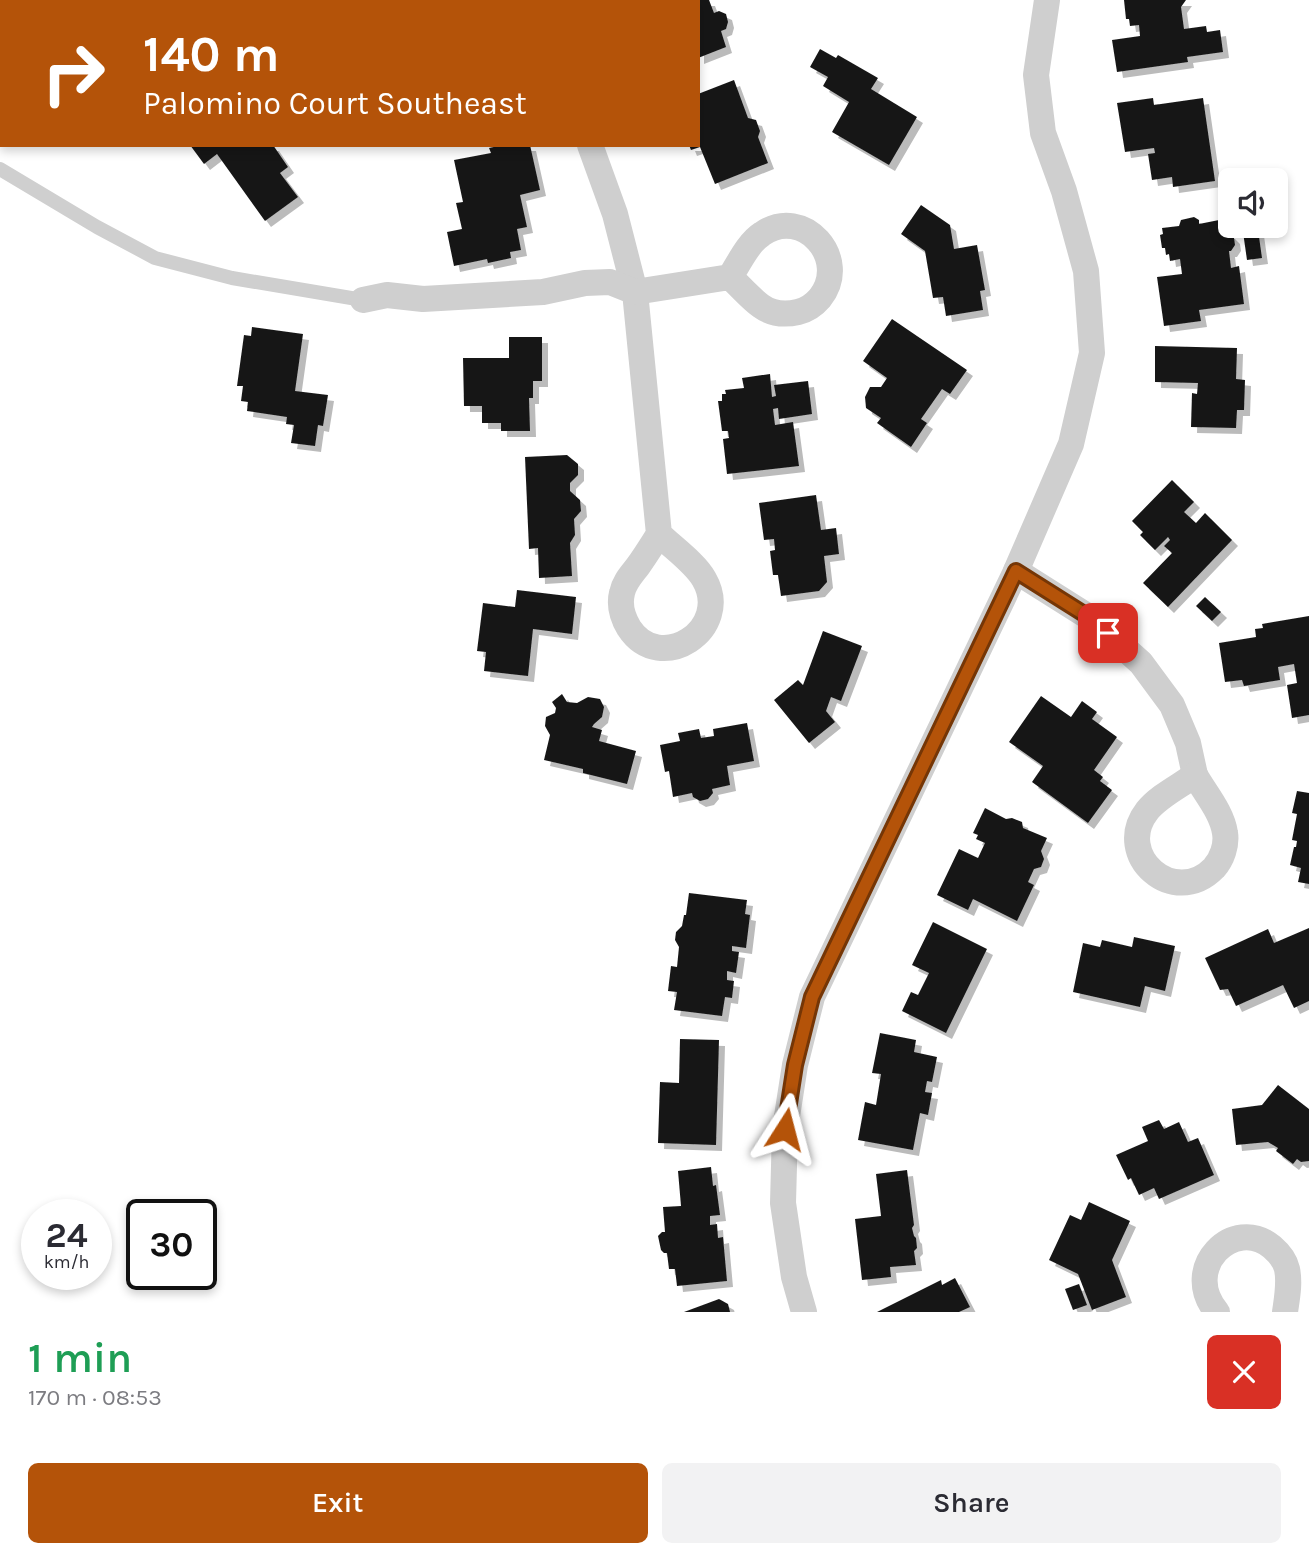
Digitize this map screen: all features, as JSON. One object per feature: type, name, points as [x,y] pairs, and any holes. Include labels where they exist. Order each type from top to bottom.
[{"type":"street","points":[[804,1312],[794,1277],[783,1203],[785,1129],[795,1065],[812,997],[1016,571],[1071,444],[1092,353],[1086,271],[1041,122],[1036,75],[1047,0]]},
{"type":"street","points":[[591,147],[615,214],[635,292],[659,534]]},
{"type":"street","points":[[363,300],[387,295],[423,299],[543,292],[610,282],[635,292],[730,277]]},
{"type":"street","points":[[1016,571],[1092,619],[1141,663],[1172,705],[1188,743],[1195,775]]},
{"type":"street","points":[[1217,1312],[1207,1298],[1204,1281],[1206,1267],[1210,1257],[1221,1246],[1241,1238],[1258,1239],[1267,1243],[1279,1253],[1287,1266],[1289,1284],[1285,1312]]},
{"type":"lane","points":[[0,169],[155,258],[232,278],[363,300]]},
{"type":"building","points":[[700,0],[709,0],[714,13],[719,11],[726,14],[726,29],[721,31],[726,47],[700,57]]},
{"type":"building","points":[[1124,0],[1186,0],[1181,7],[1184,29],[1206,26],[1207,32],[1220,30],[1223,52],[1187,57],[1188,62],[1117,72],[1112,40],[1140,36],[1139,25],[1130,26],[1129,19],[1126,19]]},
{"type":"building","points":[[820,49],[836,58],[838,55],[878,78],[871,89],[917,117],[889,165],[832,132],[849,102],[823,86],[828,77],[810,67]]},
{"type":"building","points":[[734,80],[748,118],[756,120],[760,131],[758,137],[768,163],[715,184],[700,147],[700,93]]},
{"type":"building","points":[[1153,98],[1154,105],[1203,98],[1215,181],[1173,187],[1172,177],[1152,180],[1148,154],[1155,153],[1154,148],[1125,152],[1117,103]]},
{"type":"building","points":[[191,147],[274,147],[288,167],[280,173],[298,197],[265,221],[217,154],[204,164]]},
{"type":"building","points":[[530,147],[540,190],[520,195],[527,227],[517,229],[521,250],[510,252],[511,258],[488,263],[487,259],[454,266],[447,232],[462,229],[456,203],[463,202],[454,160],[491,153],[489,148]]},
{"type":"building","points":[[921,205],[950,225],[954,249],[977,245],[985,290],[980,291],[983,310],[946,316],[943,297],[933,298],[925,251],[901,234]]},
{"type":"building","points":[[1194,217],[1199,220],[1199,224],[1218,220],[1218,238],[1234,238],[1235,245],[1229,251],[1231,268],[1239,266],[1244,304],[1199,310],[1201,321],[1164,326],[1157,277],[1182,274],[1180,259],[1170,261],[1169,254],[1166,255],[1165,248],[1162,248],[1160,235],[1163,234],[1162,228],[1179,226],[1181,220]]},
{"type":"building","points":[[1244,238],[1259,238],[1262,258],[1247,260]]},
{"type":"building","points":[[892,319],[967,370],[950,394],[942,389],[921,419],[927,423],[911,447],[877,423],[881,418],[866,408],[865,397],[870,387],[881,387],[887,378],[863,361]]},
{"type":"building","points":[[252,327],[303,334],[295,391],[328,395],[323,426],[318,425],[315,446],[291,443],[294,425],[286,424],[287,417],[247,411],[248,402],[241,401],[243,386],[237,386],[244,335],[251,336]]},
{"type":"building","points":[[509,337],[542,337],[542,381],[533,381],[533,398],[529,398],[530,431],[501,431],[501,423],[482,423],[482,406],[464,406],[463,358],[509,358]]},
{"type":"building","points":[[1155,346],[1237,348],[1236,379],[1245,380],[1244,410],[1237,410],[1236,428],[1191,427],[1192,393],[1197,394],[1198,383],[1155,382]]},
{"type":"building","points":[[770,374],[772,397],[776,396],[774,385],[808,381],[812,414],[779,419],[778,408],[773,409],[775,425],[793,422],[799,466],[727,474],[723,439],[729,438],[728,431],[722,431],[718,401],[722,401],[725,390],[744,388],[742,378]]},
{"type":"building","points":[[567,455],[578,464],[578,475],[570,483],[570,491],[580,500],[581,511],[574,519],[575,535],[570,543],[572,576],[539,578],[538,548],[529,549],[525,457]]},
{"type":"building","points":[[1172,480],[1194,502],[1184,512],[1196,523],[1205,513],[1232,540],[1168,607],[1143,583],[1172,553],[1164,546],[1170,540],[1168,537],[1155,550],[1140,535],[1143,532],[1132,521]]},
{"type":"building","points":[[816,495],[821,530],[836,528],[839,554],[824,556],[827,582],[819,591],[781,596],[778,575],[773,575],[770,551],[775,550],[774,539],[764,540],[759,503]]},
{"type":"building","points":[[517,590],[576,597],[572,634],[533,629],[528,676],[484,671],[486,652],[477,651],[483,603],[515,607]]},
{"type":"building","points":[[1205,597],[1221,612],[1212,621],[1196,606]]},
{"type":"building","points":[[1309,616],[1309,715],[1292,718],[1287,685],[1297,683],[1294,664],[1278,667],[1280,680],[1244,686],[1242,680],[1225,682],[1219,643],[1256,637],[1255,629],[1263,628],[1262,624]]},
{"type":"building","points":[[823,631],[862,646],[841,701],[831,697],[826,711],[835,722],[809,743],[774,700],[798,680],[803,685]]},
{"type":"building","points":[[562,694],[567,702],[577,703],[588,697],[600,699],[604,707],[602,717],[592,727],[602,730],[599,741],[636,751],[627,784],[583,773],[583,769],[544,760],[550,735],[545,726],[546,717],[555,713],[556,708],[552,702]]},
{"type":"building","points":[[1041,696],[1071,717],[1082,701],[1097,712],[1092,719],[1117,737],[1094,770],[1103,777],[1100,781],[1112,790],[1088,823],[1032,782],[1043,766],[1009,742]]},
{"type":"building","points":[[747,723],[754,761],[727,766],[730,785],[712,789],[713,793],[708,799],[700,801],[693,797],[692,793],[673,797],[669,771],[665,772],[660,745],[680,741],[678,733],[699,729],[701,738],[714,736],[713,729]]},
{"type":"building","points":[[1297,791],[1309,793],[1309,884],[1298,882],[1301,868],[1290,865],[1297,841],[1292,840],[1297,814],[1292,813]]},
{"type":"building","points":[[985,808],[1006,819],[1022,822],[1023,828],[1047,838],[1041,851],[1044,859],[1041,867],[1034,869],[1028,882],[1034,885],[1017,921],[973,899],[968,910],[937,895],[959,849],[978,858],[985,843],[976,839],[978,835],[973,833]]},
{"type":"building","points":[[689,893],[747,900],[745,914],[750,915],[746,948],[732,946],[732,951],[739,952],[736,973],[727,971],[727,980],[734,981],[732,998],[725,997],[722,1016],[674,1010],[677,992],[668,991],[671,966],[677,967],[679,947],[675,940],[676,932],[682,926],[686,915]]},
{"type":"building","points":[[933,922],[987,949],[946,1033],[902,1011],[911,992],[918,995],[929,973],[912,965]]},
{"type":"building","points":[[1309,928],[1309,1001],[1294,1008],[1283,985],[1236,1006],[1228,989],[1220,990],[1205,958],[1268,929],[1274,943]]},
{"type":"building","points":[[1134,937],[1175,946],[1165,991],[1145,986],[1140,1007],[1073,992],[1083,943],[1100,947],[1102,940],[1132,947]]},
{"type":"building","points":[[880,1033],[916,1040],[914,1052],[937,1057],[932,1082],[927,1081],[925,1092],[932,1093],[928,1115],[920,1113],[913,1150],[858,1140],[865,1102],[876,1105],[881,1074],[872,1073]]},
{"type":"building","points":[[680,1039],[719,1040],[716,1145],[658,1143],[660,1082],[679,1083]]},
{"type":"building","points":[[1278,1085],[1309,1109],[1309,1161],[1301,1162],[1297,1159],[1293,1164],[1276,1151],[1278,1148],[1268,1142],[1236,1145],[1232,1109],[1262,1105]]},
{"type":"building","points":[[1159,1120],[1164,1129],[1179,1122],[1188,1142],[1198,1138],[1214,1175],[1159,1199],[1154,1188],[1139,1195],[1116,1155],[1148,1141],[1142,1127]]},
{"type":"building","points":[[711,1167],[720,1215],[710,1216],[710,1225],[717,1224],[718,1238],[723,1237],[727,1281],[677,1286],[675,1269],[669,1269],[667,1253],[661,1250],[658,1236],[665,1232],[663,1207],[681,1206],[678,1171]]},
{"type":"building","points":[[907,1170],[914,1225],[912,1228],[917,1248],[914,1251],[916,1265],[890,1267],[891,1277],[862,1280],[855,1219],[881,1216],[876,1174]]},
{"type":"building","points":[[1089,1202],[1130,1221],[1112,1260],[1126,1297],[1092,1310],[1078,1274],[1049,1260],[1070,1215],[1081,1220]]},
{"type":"building","points":[[955,1278],[970,1307],[959,1312],[877,1312],[941,1280],[942,1285]]},
{"type":"building","points":[[1079,1284],[1087,1305],[1073,1310],[1065,1289]]},
{"type":"building","points":[[719,1299],[728,1304],[730,1312],[684,1312]]},
{"type":"route","points":[[785,1129],[795,1065],[812,997],[1016,571],[1092,619],[1108,633]]}]
